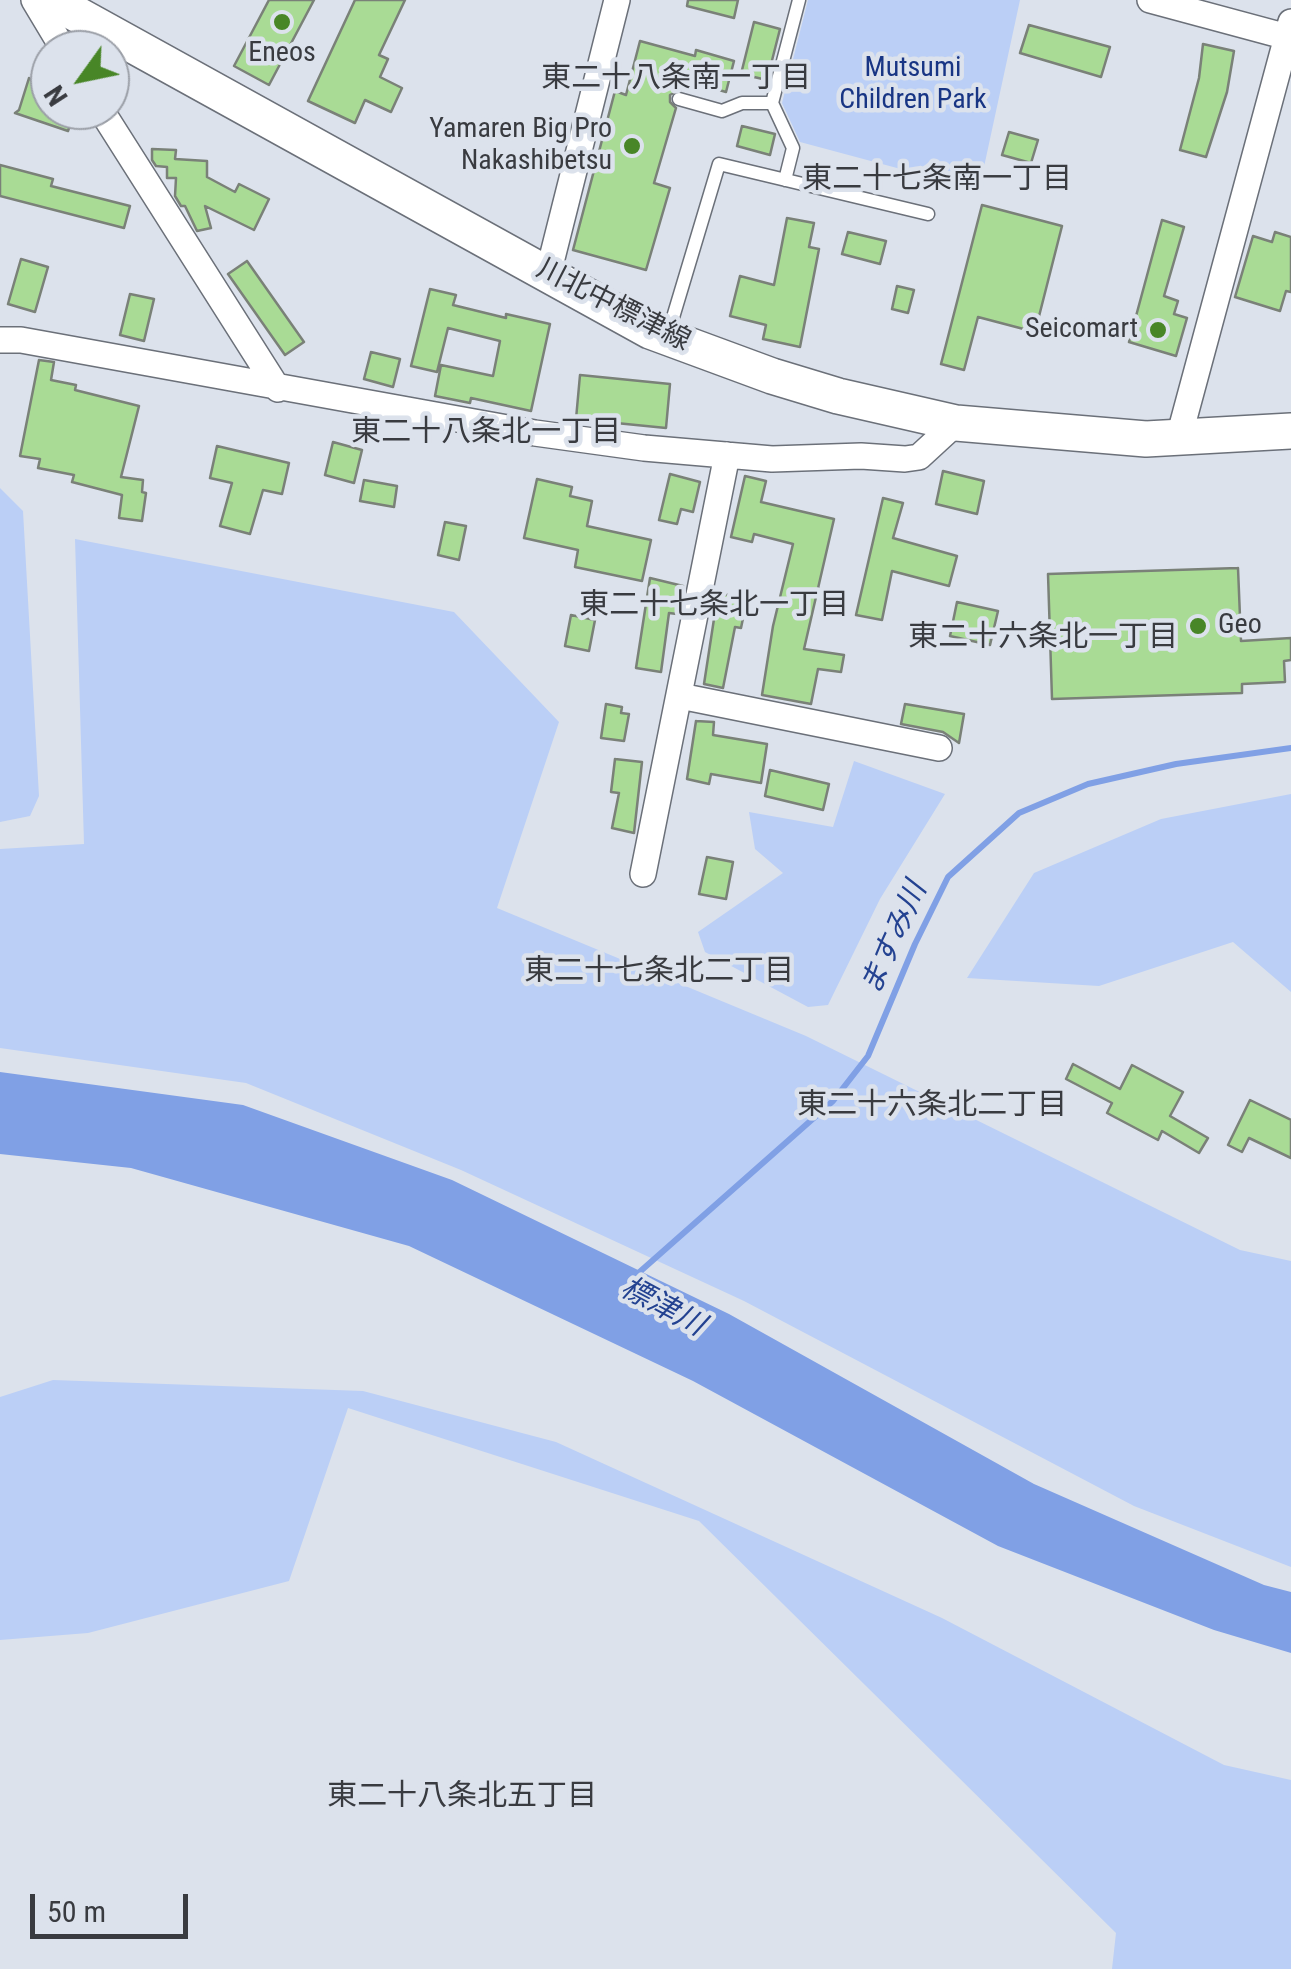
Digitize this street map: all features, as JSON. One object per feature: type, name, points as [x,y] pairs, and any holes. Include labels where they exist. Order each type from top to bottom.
[{"type":"main road","name":"川北中標津線","points":[[51,0],[667,338],[805,387],[956,423],[1146,439],[1291,432]]},
{"type":"street","points":[[34,0],[52,30]]},
{"type":"street","points":[[548,274],[618,0]]},
{"type":"street","points":[[1150,0],[1290,33],[1179,437]]},
{"type":"street","points":[[114,130],[278,389]]},
{"type":"street","points":[[0,340],[21,340],[536,434],[772,459],[919,457],[956,423]]},
{"type":"street","points":[[642,874],[727,455]]},
{"type":"street","points":[[680,696],[939,748]]},
{"type":"lane","points":[[785,180],[793,148],[772,102],[798,0]]},
{"type":"lane","points":[[679,99],[722,111],[742,103],[772,102]]},
{"type":"lane","points":[[667,338],[720,164],[928,214]]},
{"type":"green space","name":"Mutsumi Children Park","points":[[808,0],[1020,0],[979,190],[800,142],[782,103]]},
{"type":"green space","points":[[0,488],[23,511],[39,796],[30,816],[0,822]]},
{"type":"green space","points":[[75,539],[454,612],[559,722],[497,908],[806,1036],[1240,1250],[1291,1261],[1291,1567],[1134,1506],[744,1301],[461,1170],[246,1083],[0,1048],[0,849],[84,844]]},
{"type":"green space","points":[[854,761],[945,794],[880,899],[828,1005],[808,1007],[705,952],[698,932],[783,873],[755,849],[749,812],[833,827]]},
{"type":"green space","points":[[1291,794],[1291,992],[1233,942],[1099,986],[967,978],[1034,873],[1161,819]]},
{"type":"green space","points":[[53,1380],[363,1391],[556,1442],[942,1618],[1224,1765],[1291,1780],[1291,1969],[1112,1969],[1116,1933],[699,1521],[348,1408],[289,1581],[88,1633],[0,1640],[0,1397]]},
{"type":"water","name":"標津川","points":[[0,1072],[243,1105],[452,1180],[729,1314],[1034,1484],[1264,1585],[1291,1592],[1291,1653],[1214,1630],[998,1546],[693,1381],[409,1246],[131,1168],[0,1154]]},
{"type":"building","points":[[269,0],[314,0],[269,85],[234,66]]},
{"type":"building","points":[[355,0],[405,0],[379,55],[388,59],[380,77],[402,88],[391,112],[365,100],[355,123],[308,101]]},
{"type":"building","points":[[688,0],[738,0],[734,18],[687,6]]},
{"type":"building","points":[[754,22],[780,29],[767,80],[741,74]]},
{"type":"building","points":[[1029,25],[1110,47],[1101,77],[1020,53]]},
{"type":"building","name":"Yamaren Big Pro Nakashibetsu","points":[[640,41],[695,56],[696,50],[734,61],[726,92],[684,80],[681,89],[670,95],[676,108],[654,183],[670,188],[646,270],[573,250],[615,91],[626,95]]},
{"type":"building","points":[[1203,44],[1234,51],[1227,92],[1206,157],[1180,150],[1199,78]]},
{"type":"building","points":[[29,78],[30,118],[15,113]]},
{"type":"building","points":[[742,126],[775,134],[770,155],[737,146]]},
{"type":"building","points":[[1009,132],[1038,140],[1031,163],[1002,155]]},
{"type":"building","points":[[152,149],[176,150],[175,159],[207,161],[207,177],[235,192],[239,184],[269,199],[254,230],[205,206],[211,228],[197,231],[185,206],[175,196],[176,178],[167,178],[167,167],[156,166]]},
{"type":"building","points":[[0,165],[53,179],[51,186],[130,206],[124,228],[0,196]]},
{"type":"building","points":[[982,205],[1062,226],[1035,332],[978,317],[964,370],[941,364]]},
{"type":"building","points":[[787,218],[814,223],[809,247],[819,249],[800,347],[763,339],[766,325],[730,316],[740,276],[774,285]]},
{"type":"building","points":[[1162,220],[1184,227],[1164,296],[1178,301],[1174,314],[1187,318],[1176,356],[1129,342]]},
{"type":"building","points":[[848,232],[886,241],[880,264],[842,254]]},
{"type":"building","points":[[1275,232],[1291,237],[1291,292],[1286,291],[1280,311],[1235,297],[1253,236],[1272,242]]},
{"type":"building","points":[[21,259],[48,267],[35,312],[8,304]]},
{"type":"building","points":[[247,261],[304,342],[285,355],[228,274]]},
{"type":"building","points":[[897,286],[914,290],[908,313],[892,309]]},
{"type":"building","points":[[430,289],[456,295],[453,305],[550,324],[531,411],[471,398],[470,403],[435,396],[441,365],[493,376],[500,341],[448,328],[437,372],[411,366]]},
{"type":"building","points":[[130,294],[154,299],[144,341],[120,335]]},
{"type":"building","points":[[371,352],[400,359],[393,387],[364,379]]},
{"type":"building","points":[[39,360],[54,362],[51,380],[139,406],[121,477],[143,480],[142,492],[146,493],[142,521],[119,518],[122,495],[72,482],[74,475],[38,468],[40,459],[20,456]]},
{"type":"building","points":[[580,375],[670,384],[666,428],[576,419]]},
{"type":"building","points":[[333,442],[362,450],[354,483],[325,475]]},
{"type":"building","points":[[217,446],[289,463],[282,494],[263,490],[250,534],[220,526],[232,483],[210,478]]},
{"type":"building","points":[[943,471],[984,481],[977,514],[936,504]]},
{"type":"building","points":[[670,474],[700,482],[693,512],[681,509],[677,524],[659,520]]},
{"type":"building","points":[[745,476],[766,481],[761,502],[834,519],[804,649],[844,655],[841,672],[818,669],[811,704],[762,695],[773,626],[793,544],[754,534],[752,542],[731,537]]},
{"type":"building","points":[[537,479],[572,487],[570,496],[592,501],[587,526],[651,540],[642,581],[575,567],[578,550],[524,538]]},
{"type":"building","points":[[364,480],[397,486],[394,507],[360,501]]},
{"type":"building","points":[[883,498],[903,503],[893,538],[957,556],[949,586],[892,571],[882,620],[856,615]]},
{"type":"building","points":[[445,522],[466,526],[459,560],[438,555]]},
{"type":"building","points":[[1238,568],[1241,641],[1291,638],[1291,660],[1284,661],[1285,682],[1242,684],[1242,693],[1052,699],[1048,574]]},
{"type":"building","points":[[650,578],[683,586],[677,614],[669,613],[661,672],[636,668]]},
{"type":"building","points":[[718,593],[747,599],[741,628],[735,627],[723,688],[704,684]]},
{"type":"building","points":[[957,602],[998,611],[990,645],[950,636]]},
{"type":"building","points":[[571,615],[595,620],[589,651],[565,646]]},
{"type":"building","points":[[606,704],[622,707],[621,713],[629,714],[624,741],[601,738]]},
{"type":"building","points":[[905,704],[964,714],[959,743],[943,732],[901,724]]},
{"type":"building","points":[[696,721],[714,722],[713,735],[767,744],[761,783],[711,774],[709,784],[687,779]]},
{"type":"building","points":[[615,759],[642,762],[634,833],[612,828],[619,793],[611,792]]},
{"type":"building","points":[[770,770],[829,784],[823,810],[765,796]]},
{"type":"building","points":[[707,857],[733,862],[726,899],[699,894]]},
{"type":"building","points":[[1073,1064],[1120,1089],[1132,1065],[1183,1092],[1170,1116],[1208,1138],[1199,1153],[1162,1131],[1158,1140],[1107,1113],[1112,1103],[1066,1079]]},
{"type":"building","points":[[1250,1100],[1291,1120],[1291,1158],[1249,1138],[1242,1152],[1228,1145]]},
{"type":"waterway","name":"ますみ川","points":[[635,1276],[833,1101],[868,1056],[948,877],[1019,813],[1088,784],[1176,764],[1291,748]]},
{"type":"place","name":"Eneos","points":[[282,22]]},
{"type":"place","name":"Yamaren Big Pro Nakashibetsu","points":[[632,146]]},
{"type":"place","name":"Seicomart","points":[[1158,330]]},
{"type":"place","name":"Geo","points":[[1198,626]]},
{"type":"district","name":"東二十八条南一丁目","points":[[676,79]]},
{"type":"district","name":"東二十七条南一丁目","points":[[937,180]]},
{"type":"district","name":"東二十八条北一丁目","points":[[486,433]]},
{"type":"district","name":"東二十七条北一丁目","points":[[714,606]]},
{"type":"district","name":"東二十六条北一丁目","points":[[1043,638]]},
{"type":"district","name":"東二十七条北二丁目","points":[[659,972]]},
{"type":"district","name":"東二十六条北二丁目","points":[[932,1106]]},
{"type":"district","name":"東二十八条北五丁目","points":[[462,1797]]}]
